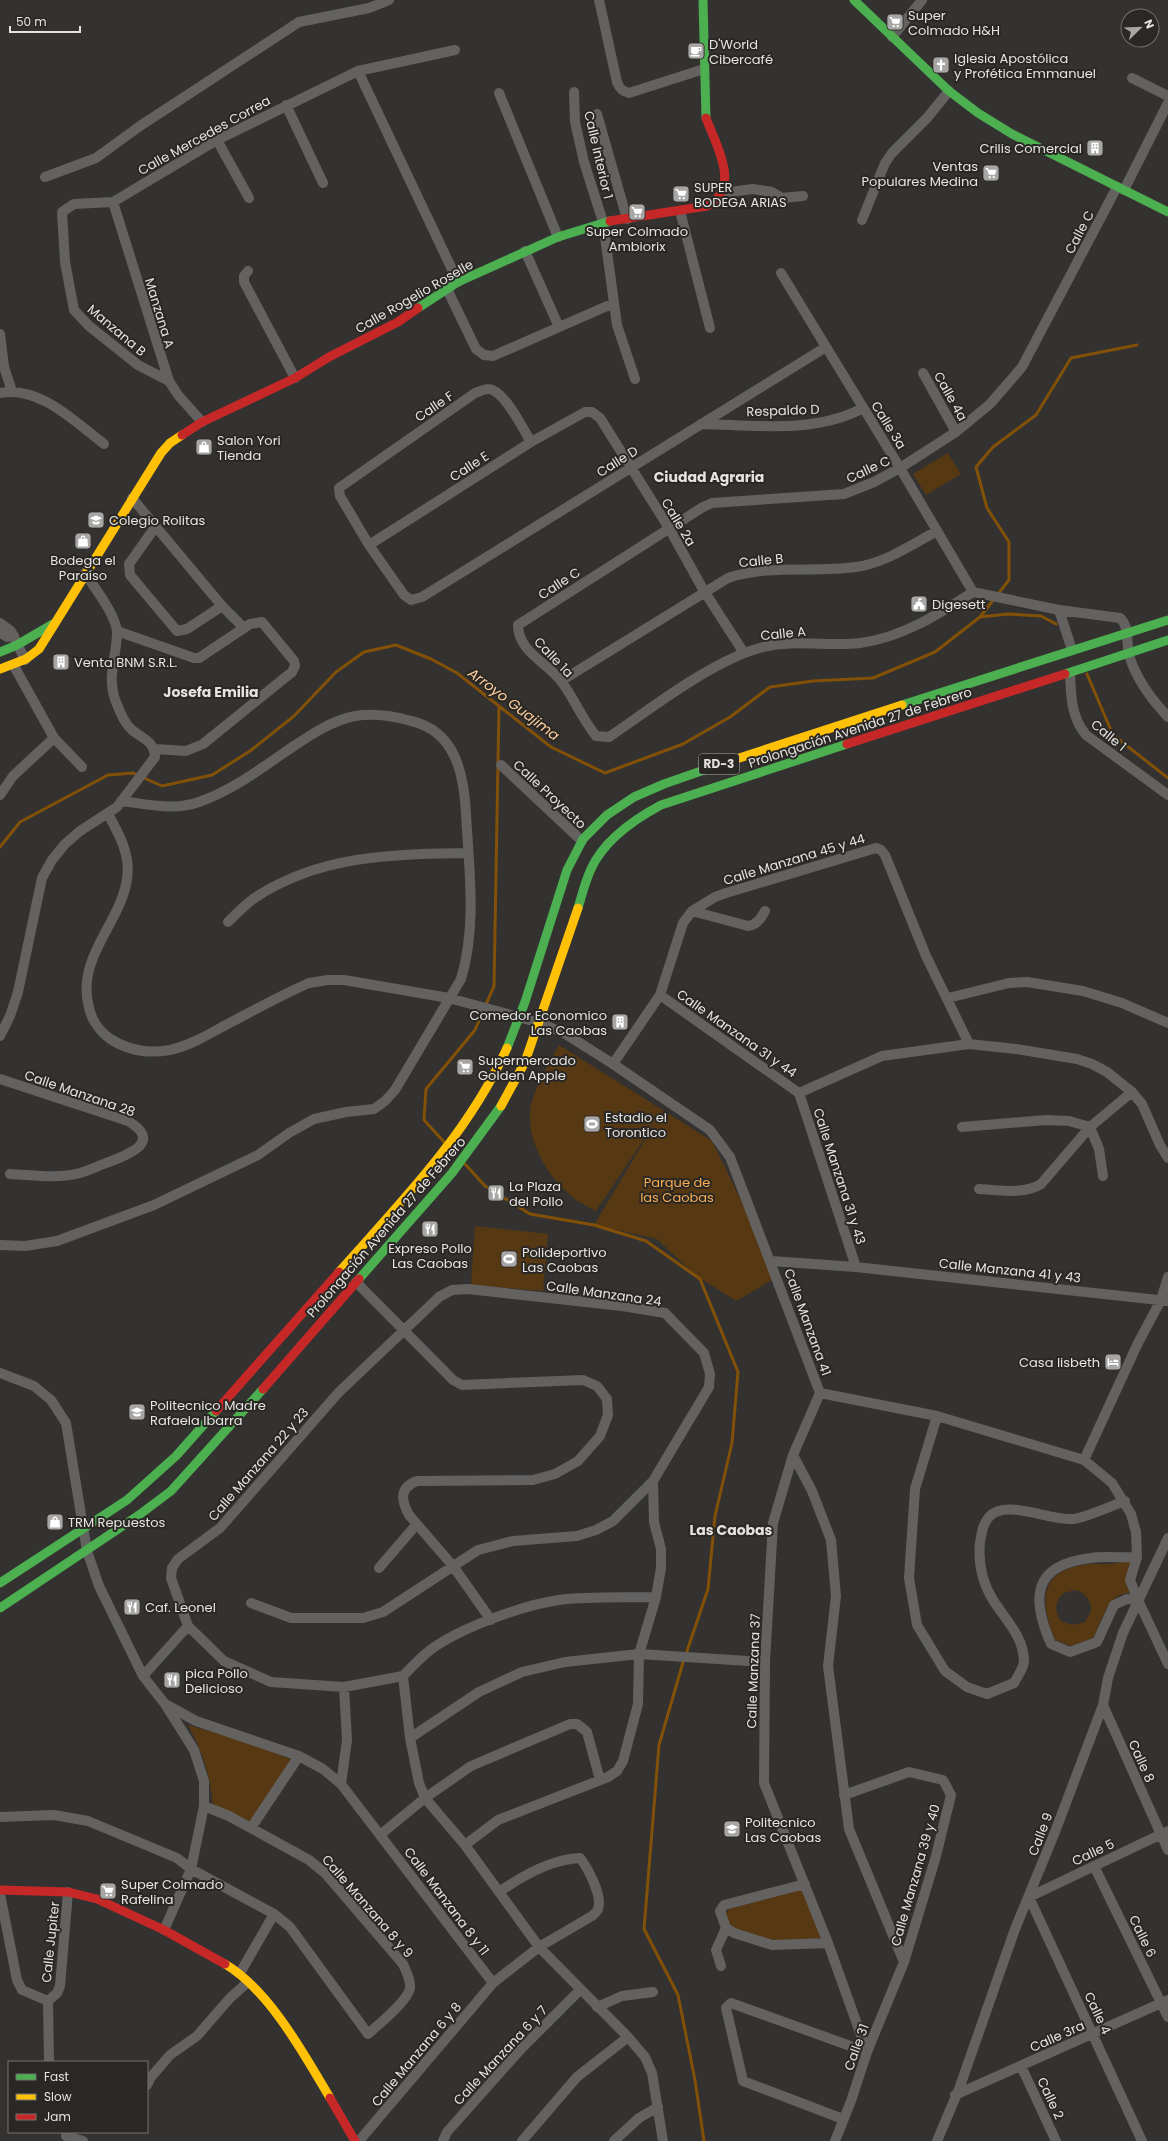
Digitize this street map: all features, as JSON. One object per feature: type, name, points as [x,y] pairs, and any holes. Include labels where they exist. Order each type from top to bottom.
[{"type":"main road","points":[[703,0],[705,116],[723,164],[726,181],[722,193]]},
{"type":"main road","points":[[854,0],[949,91],[978,113],[1012,134],[1168,212]]},
{"type":"main road","name":"Calle Rogelio Roselle","points":[[0,669],[14,666],[40,650],[48,638],[53,624],[132,498],[161,453],[170,443],[202,422],[295,378],[329,357],[398,322],[458,282],[525,251],[603,222],[708,206],[715,202],[722,193]]},
{"type":"main road","name":"Prolongación Avenida 27 de Febrero","points":[[0,1583],[127,1500],[176,1456],[436,1163],[463,1128],[503,1060],[520,1016],[566,874],[582,841],[613,809],[652,787],[1168,620]]},
{"type":"main road","name":"Calle Rogelio Roselle","points":[[0,652],[16,640],[53,624]]},
{"type":"main road","name":"Prolongación Avenida 27 de Febrero","points":[[0,1608],[87,1551],[171,1491],[200,1461],[452,1173],[477,1141],[506,1099],[525,1062],[540,1023],[590,869],[603,849],[616,834],[637,817],[660,805],[1168,640]]},
{"type":"main road","points":[[0,1890],[68,1892],[97,1899],[164,1930],[240,1973],[259,1992],[301,2049],[354,2141]]},
{"type":"street","points":[[44,177],[96,158],[140,126],[299,22],[369,8],[389,0]]},
{"type":"street","points":[[599,0],[617,82],[620,89],[629,92],[704,70]]},
{"type":"street","points":[[892,37],[922,0]]},
{"type":"street","name":"Calle Mercedes Correa","points":[[62,212],[74,204],[113,202],[217,140],[358,70],[455,50]]},
{"type":"street","points":[[358,70],[458,282]]},
{"type":"street","points":[[1132,78],[1168,96]]},
{"type":"street","points":[[862,220],[885,163],[892,153],[927,118],[949,91]]},
{"type":"street","name":"Calle Interior 1","points":[[574,92],[575,122],[584,162],[603,222],[621,342],[635,379]]},
{"type":"street","points":[[499,93],[558,238]]},
{"type":"street","name":"Calle C","points":[[518,625],[669,528],[712,503],[844,494],[874,482],[900,468],[956,432],[990,404],[1022,367],[1168,103]]},
{"type":"street","points":[[286,105],[323,183]]},
{"type":"street","points":[[597,114],[627,219]]},
{"type":"street","points":[[217,140],[249,198]]},
{"type":"street","points":[[722,193],[753,189],[772,192],[782,198],[803,196]]},
{"type":"street","name":"Manzana A","points":[[113,202],[168,381],[178,395],[202,422]]},
{"type":"street","points":[[680,211],[710,328]]},
{"type":"street","name":"Manzana B","points":[[62,212],[65,262],[74,310],[89,326],[138,365],[168,381]]},
{"type":"street","points":[[525,251],[559,326]]},
{"type":"street","points":[[248,271],[244,276],[244,282],[295,378]]},
{"type":"street","name":"Calle 3a","points":[[781,273],[900,468],[973,592]]},
{"type":"street","points":[[447,289],[476,349],[484,355],[493,356],[614,303]]},
{"type":"street","points":[[0,334],[4,367],[12,391]]},
{"type":"street","name":"Calle D","points":[[369,545],[404,595],[411,600],[422,597],[826,347]]},
{"type":"street","name":"Calle 4a","points":[[923,373],[956,432]]},
{"type":"street","name":"Calle F","points":[[369,545],[340,496],[339,488],[476,393],[488,389],[497,392],[506,401],[531,442]]},
{"type":"street","points":[[0,393],[12,391],[38,398],[62,412],[104,444]]},
{"type":"street","name":"Respaldo D","points":[[701,424],[772,425],[829,422],[847,417],[863,408]]},
{"type":"street","name":"Calle E","points":[[369,545],[531,442],[585,412]]},
{"type":"street","name":"Calle 2a","points":[[585,412],[592,412],[600,418],[669,528],[704,591],[744,653]]},
{"type":"street","points":[[132,498],[222,606],[244,628]]},
{"type":"street","points":[[156,526],[129,564],[130,575],[177,631],[187,629],[222,606]]},
{"type":"street","name":"Calle B","points":[[561,681],[704,591],[728,578],[746,572],[857,567],[885,559],[937,531]]},
{"type":"street","points":[[0,1036],[10,1016],[18,992],[42,878],[52,860],[65,844],[80,831],[108,814],[121,801],[155,757],[154,749],[150,742],[130,728],[116,702],[110,682],[117,631],[114,620],[85,573]]},
{"type":"street","points":[[973,592],[1010,598],[1059,610],[1120,618],[1127,633],[1128,653],[1133,667],[1155,704],[1168,718]]},
{"type":"street","name":"Calle A","points":[[609,737],[708,672],[744,653],[764,646],[807,643],[859,643],[878,640],[904,630],[945,609],[973,592]]},
{"type":"street","points":[[1059,610],[1072,650]]},
{"type":"street","points":[[117,631],[194,658],[199,658],[257,621],[266,625],[294,661],[292,672],[203,744],[186,751],[154,749]]},
{"type":"street","points":[[0,623],[11,630],[25,660]]},
{"type":"street","name":"Calle 1a","points":[[518,625],[518,634],[523,644],[561,681],[596,736],[609,737]]},
{"type":"street","points":[[0,632],[7,637],[16,640]]},
{"type":"street","points":[[14,666],[54,738],[82,767]]},
{"type":"street","name":"Calle 1","points":[[1070,673],[1072,705],[1078,726],[1086,735],[1168,795]]},
{"type":"street","points":[[0,1245],[25,1246],[57,1241],[154,1204],[194,1186],[258,1155],[289,1133],[314,1119],[346,1112],[374,1110],[395,1090],[461,979],[467,960],[471,912],[464,787],[456,758],[438,734],[421,723],[388,715],[354,716],[333,723],[304,740],[257,772],[198,803],[165,806],[121,801]]},
{"type":"street","points":[[0,795],[13,776],[54,738]]},
{"type":"street","name":"Calle Proyecto","points":[[501,765],[582,841]]},
{"type":"street","name":"Calle Manzana 41","points":[[108,814],[125,849],[128,866],[127,881],[122,896],[89,966],[85,990],[90,1013],[102,1033],[123,1048],[146,1051],[170,1050],[193,1042],[293,990],[309,983],[328,980],[344,980],[450,998],[520,1016],[564,1033],[613,1064],[710,1130],[720,1142],[730,1157],[820,1392]]},
{"type":"street","name":"Calle Manzana 45 y 44","points":[[613,1064],[660,995],[683,923],[692,911],[726,893],[876,848],[881,850],[885,855],[926,956],[948,998],[969,1044]]},
{"type":"street","points":[[228,922],[252,900],[267,891],[322,866],[355,859],[395,855],[468,853]]},
{"type":"street","points":[[692,911],[748,926],[753,926],[761,919],[765,911]]},
{"type":"street","points":[[948,998],[1009,983],[1027,982],[1083,991],[1122,1003],[1168,1023]]},
{"type":"street","name":"Calle Manzana 31 y 44","points":[[660,995],[799,1093]]},
{"type":"street","points":[[799,1093],[882,1056],[969,1044],[1016,1049],[1076,1059],[1092,1064],[1107,1072],[1132,1092],[1142,1104],[1160,1145],[1168,1158]]},
{"type":"street","name":"Calle Manzana 28","points":[[0,1079],[128,1121],[137,1126],[142,1133],[143,1141],[140,1147],[136,1150],[80,1173],[58,1176],[10,1174]]},
{"type":"street","points":[[979,1189],[1022,1191],[1034,1188],[1041,1184],[1090,1127],[1132,1092]]},
{"type":"street","name":"Calle Manzana 31 y 43","points":[[799,1093],[856,1267]]},
{"type":"street","points":[[962,1127],[1046,1120],[1069,1121],[1090,1127]]},
{"type":"street","points":[[1090,1127],[1099,1149],[1104,1176]]},
{"type":"street","name":"Calle Manzana 41 y 43","points":[[771,1261],[856,1267],[1165,1300]]},
{"type":"street","points":[[1084,1460],[1138,1343],[1165,1300],[1168,1277]]},
{"type":"street","points":[[356,1282],[453,1380],[462,1385],[583,1380],[597,1386],[607,1399],[608,1415],[600,1436],[578,1461],[555,1474],[533,1480],[417,1481],[409,1484],[403,1493],[404,1506],[416,1525],[453,1566],[490,1620]]},
{"type":"street","name":"Calle Manzana 24","points":[[251,1603],[291,1618],[363,1618],[383,1612],[478,1550],[513,1541],[577,1536],[596,1530],[613,1521],[653,1481],[709,1387],[710,1374],[704,1353],[665,1313],[622,1306],[468,1289],[452,1290],[439,1297],[403,1331]]},
{"type":"street","name":"Calle Manzana 22 y 23","points":[[188,1626],[171,1578],[172,1568],[178,1559],[220,1528],[339,1392],[403,1331]]},
{"type":"street","points":[[0,1373],[34,1386],[51,1400],[66,1423],[87,1551],[99,1586],[143,1676],[165,1704],[194,1750],[204,1781],[204,1806],[191,1869],[164,1930]]},
{"type":"street","points":[[820,1392],[937,1416],[1084,1460],[1112,1483],[1125,1501],[1131,1514],[1136,1532],[1137,1557],[1130,1580],[1167,1662]]},
{"type":"street","name":"Calle Manzana 37","points":[[820,1392],[793,1455],[773,1523],[765,1662],[764,1783],[828,1943],[867,2052]]},
{"type":"street","points":[[937,1416],[915,1489],[909,1578],[917,1625],[945,1671],[967,1687],[987,1694],[1014,1683],[1024,1663],[1021,1642],[993,1600],[982,1576],[980,1550],[982,1526],[990,1516],[1002,1509],[1023,1511],[1052,1518],[1074,1519],[1125,1501]]},
{"type":"street","points":[[793,1455],[812,1491],[831,1540],[836,1596],[828,1666],[849,1829],[904,1962]]},
{"type":"street","points":[[465,1845],[498,1820],[617,1772],[623,1761],[638,1704],[639,1654],[656,1597],[661,1568],[661,1549],[654,1522],[653,1481]]},
{"type":"street","points":[[379,1568],[416,1525]]},
{"type":"street","name":"Calle 9","points":[[936,2141],[955,2095],[1015,1929],[1029,1897],[1103,1705],[1108,1678],[1123,1633],[1168,1538]]},
{"type":"street","points":[[1137,1557],[1092,1558],[1074,1561],[1058,1568],[1043,1580],[1038,1602],[1041,1620],[1051,1644],[1070,1652],[1097,1642],[1114,1605],[1127,1598],[1138,1600]]},
{"type":"street","points":[[143,1676],[188,1626],[224,1661],[271,1682],[344,1687],[403,1676],[429,1651],[451,1638],[490,1620],[540,1603],[560,1600],[656,1597]]},
{"type":"street","points":[[410,1738],[479,1692],[522,1672],[565,1662],[639,1654],[765,1662]]},
{"type":"street","points":[[403,1676],[410,1738],[419,1783],[425,1798],[465,1845],[539,1947],[628,2037],[645,2057],[652,2073],[663,2141]]},
{"type":"street","points":[[341,1784],[347,1740],[344,1687]]},
{"type":"street","name":"Calle Manzana 8 y 11","points":[[165,1704],[196,1721],[299,1756],[323,1769],[341,1784],[493,1983]]},
{"type":"street","name":"Calle 8","points":[[1103,1705],[1165,1833],[1168,1850]]},
{"type":"street","points":[[380,1835],[425,1798],[471,1766],[570,1724],[577,1724],[587,1732],[604,1778]]},
{"type":"street","points":[[204,1806],[250,1828],[299,1756]]},
{"type":"street","name":"Calle Manzana 39 y 40","points":[[844,1795],[908,1772],[943,1780],[951,1795],[936,1856],[904,1962]]},
{"type":"street","points":[[0,1817],[54,1815],[88,1821],[177,1858],[191,1869],[274,1914],[240,1973]]},
{"type":"street","name":"Calle Manzana 8 y 9","points":[[250,1828],[309,1860],[325,1873],[403,1964],[408,1976],[410,1989],[405,1999],[368,2034],[290,1927],[274,1914]]},
{"type":"street","name":"Calle 5","points":[[1029,1897],[1165,1833]]},
{"type":"street","name":"Calle Manzana 6 y 8","points":[[360,2141],[493,1983],[539,1947],[592,1916],[598,1910],[599,1900],[588,1868],[580,1858],[569,1859],[521,1877],[499,1892]]},
{"type":"street","name":"Calle 6","points":[[1094,1866],[1165,2002],[1168,2017]]},
{"type":"street","points":[[805,1884],[724,1906],[720,1911],[726,1928],[734,1933],[772,1945],[828,1943]]},
{"type":"street","name":"Calle Jupiter","points":[[49,2061],[48,2000],[57,1993],[60,1986],[68,1892]]},
{"type":"street","points":[[0,1894],[17,1980],[22,1990],[48,2000]]},
{"type":"street","name":"Calle 4","points":[[1029,1897],[1142,2141]]},
{"type":"street","points":[[721,1966],[716,1950],[726,1928]]},
{"type":"street","name":"Calle 31","points":[[835,2141],[851,2101],[867,2052],[904,1962]]},
{"type":"street","points":[[148,2083],[151,2076],[170,2055],[197,2036],[230,1998],[248,1982]]},
{"type":"street","name":"Calle Manzana 6 y 7","points":[[443,2141],[447,2132],[521,2049],[580,1990]]},
{"type":"street","points":[[597,2007],[622,1996],[654,1992]]},
{"type":"street","name":"Calle 3ra","points":[[955,2095],[1165,2002]]},
{"type":"street","points":[[843,2119],[742,2079],[726,2008],[728,2004],[731,2003],[867,2052]]},
{"type":"street","points":[[522,2141],[577,2077],[628,2037]]},
{"type":"street","name":"Calle 2","points":[[1022,2066],[1056,2141]]},
{"type":"street","points":[[614,2141],[635,2121],[658,2107]]},
{"type":"street","points":[[66,2136],[82,2141]]},
{"type":"green space","points":[[948,453],[961,474],[926,495],[913,474]]},
{"type":"green space","name":"Parque de las Caobas","points":[[559,1045],[712,1141],[771,1261],[772,1280],[736,1301],[695,1275],[657,1239],[594,1225],[655,1123],[596,1211],[571,1196],[552,1176],[540,1157],[535,1146],[530,1124],[531,1104],[534,1095]]},
{"type":"green space","name":"Polideportivo Las Caobas","points":[[475,1226],[548,1234],[543,1291],[471,1285]]},
{"type":"green space","points":[[1131,1560],[1131,1593],[1116,1597],[1111,1602],[1093,1638],[1071,1646],[1055,1640],[1046,1611],[1048,1588],[1053,1579],[1062,1572],[1075,1567],[1094,1564],[1113,1564]],"holes":[[[1075,1590],[1085,1595],[1089,1600],[1091,1611],[1085,1622],[1072,1625],[1061,1621],[1057,1614],[1056,1606],[1064,1593]]]},
{"type":"green space","points":[[188,1725],[251,1743],[292,1760],[249,1826],[213,1806],[205,1764]]},
{"type":"green space","points":[[803,1889],[823,1938],[774,1943],[735,1930],[724,1917],[729,1909]]},
{"type":"waterway","name":"Arroyo Guajima","points":[[998,594],[1009,580],[1009,542],[987,508],[976,467],[993,447],[1036,415],[1071,358],[1137,345]]},
{"type":"waterway","name":"Arroyo Guajima","points":[[0,847],[20,822],[108,775],[133,773],[162,786],[212,775],[250,751],[294,716],[336,672],[364,652],[396,645],[431,659],[457,673],[551,747],[605,773],[683,744],[730,717],[770,687],[813,681],[873,678],[935,652],[980,617],[994,599]]},
{"type":"waterway","points":[[980,617],[1008,614],[1041,616],[1056,624]]},
{"type":"waterway","points":[[1087,674],[1113,735],[1168,778]]},
{"type":"waterway","points":[[445,1143],[424,1120],[426,1089],[475,1030],[494,986],[499,706]]},
{"type":"waterway","points":[[465,1164],[485,1186],[530,1214],[594,1225],[646,1241],[700,1279],[738,1372],[732,1443],[715,1516],[708,1589],[686,1654]]},
{"type":"waterway","points":[[684,1659],[659,1745],[644,1929],[678,1995],[695,2080],[704,2141]]},
{"type":"traffic: fast","points":[[703,0],[706,118]]},
{"type":"traffic: fast","points":[[854,0],[949,91],[978,113],[1012,134],[1168,212]]},
{"type":"traffic: fast","points":[[418,308],[458,282],[558,237],[610,221]]},
{"type":"traffic: fast","points":[[902,705],[1168,620]]},
{"type":"traffic: fast","points":[[0,652],[17,645],[53,624]]},
{"type":"traffic: fast","points":[[1065,674],[1168,640]]},
{"type":"traffic: fast","points":[[578,908],[589,874],[603,849],[620,832],[640,817],[661,805],[847,744]]},
{"type":"traffic: fast","points":[[507,1048],[525,1002],[567,870],[583,839],[607,815],[634,797],[664,784],[727,762]]},
{"type":"traffic: fast","points":[[359,1279],[452,1173],[501,1106]]},
{"type":"traffic: fast","points":[[0,1608],[139,1515],[171,1491],[263,1389]]},
{"type":"traffic: fast","points":[[0,1583],[127,1500],[176,1456],[216,1411]]},
{"type":"traffic: slow","points":[[0,669],[26,659],[39,649],[161,453],[170,443],[182,435]]},
{"type":"traffic: slow","points":[[727,762],[902,705]]},
{"type":"traffic: slow","points":[[501,1106],[525,1062],[578,908]]},
{"type":"traffic: slow","points":[[339,1272],[410,1193],[432,1166],[473,1109],[507,1048]]},
{"type":"traffic: slow","points":[[225,1964],[241,1975],[271,2006],[297,2043],[330,2098]]},
{"type":"traffic: jam","points":[[610,221],[707,206],[717,198],[723,188],[725,177],[720,153],[706,118]]},
{"type":"traffic: jam","points":[[182,435],[202,422],[295,378],[329,357],[398,322],[418,308]]},
{"type":"traffic: jam","points":[[847,744],[1065,674]]},
{"type":"traffic: jam","points":[[216,1411],[339,1272]]},
{"type":"traffic: jam","points":[[263,1389],[359,1279]]},
{"type":"traffic: jam","points":[[0,1890],[68,1892],[97,1899],[164,1930],[225,1964]]},
{"type":"traffic: jam","points":[[330,2098],[355,2141]]},
{"type":"place","name":"Super Colmado H&H","points":[[895,22]]},
{"type":"place","name":"D'World Cibercafé","points":[[696,51]]},
{"type":"place","name":"Iglesia Apostólica y Profética Emmanuel","points":[[941,65]]},
{"type":"place","name":"Crilis Comercial","points":[[1095,148]]},
{"type":"place","name":"Ventas Populares Medina","points":[[991,173]]},
{"type":"place","name":"SUPER BODEGA ARIAS","points":[[681,194]]},
{"type":"place","name":"Super Colmado Ambiorix","points":[[637,212]]},
{"type":"place","name":"Salon Yori Tienda","points":[[204,447]]},
{"type":"place","name":"Colegio Rolitas","points":[[96,520]]},
{"type":"place","name":"Bodega el Paraíso","points":[[83,541]]},
{"type":"place","name":"Digesett","points":[[919,604]]},
{"type":"place","name":"Venta BNM S.R.L.","points":[[61,662]]},
{"type":"place","name":"Comedor Economico Las Caobas","points":[[620,1022]]},
{"type":"place","name":"Supermercado Golden Apple","points":[[465,1067]]},
{"type":"place","name":"Estadio el Torontico","points":[[592,1124]]},
{"type":"place","name":"La Plaza del Pollo","points":[[496,1193]]},
{"type":"place","name":"Expreso Pollo Las Caobas","points":[[430,1229]]},
{"type":"place","name":"Polideportivo Las Caobas","points":[[509,1259]]},
{"type":"place","name":"Casa lisbeth","points":[[1113,1362]]},
{"type":"place","name":"Politecnico Madre Rafaela Ibarra","points":[[137,1412]]},
{"type":"place","name":"TRM Repuestos","points":[[55,1522]]},
{"type":"place","name":"Caf. Leonel","points":[[132,1607]]},
{"type":"place","name":"pica Pollo Delicioso","points":[[172,1680]]},
{"type":"place","name":"Politecnico Las Caobas","points":[[732,1829]]},
{"type":"place","name":"Super Colmado Rafelina","points":[[108,1891]]},
{"type":"district","name":"Ciudad Agraria","points":[[709,477]]},
{"type":"district","name":"Josefa Emilia","points":[[211,692]]},
{"type":"district","name":"Las Caobas","points":[[731,1530]]}]
